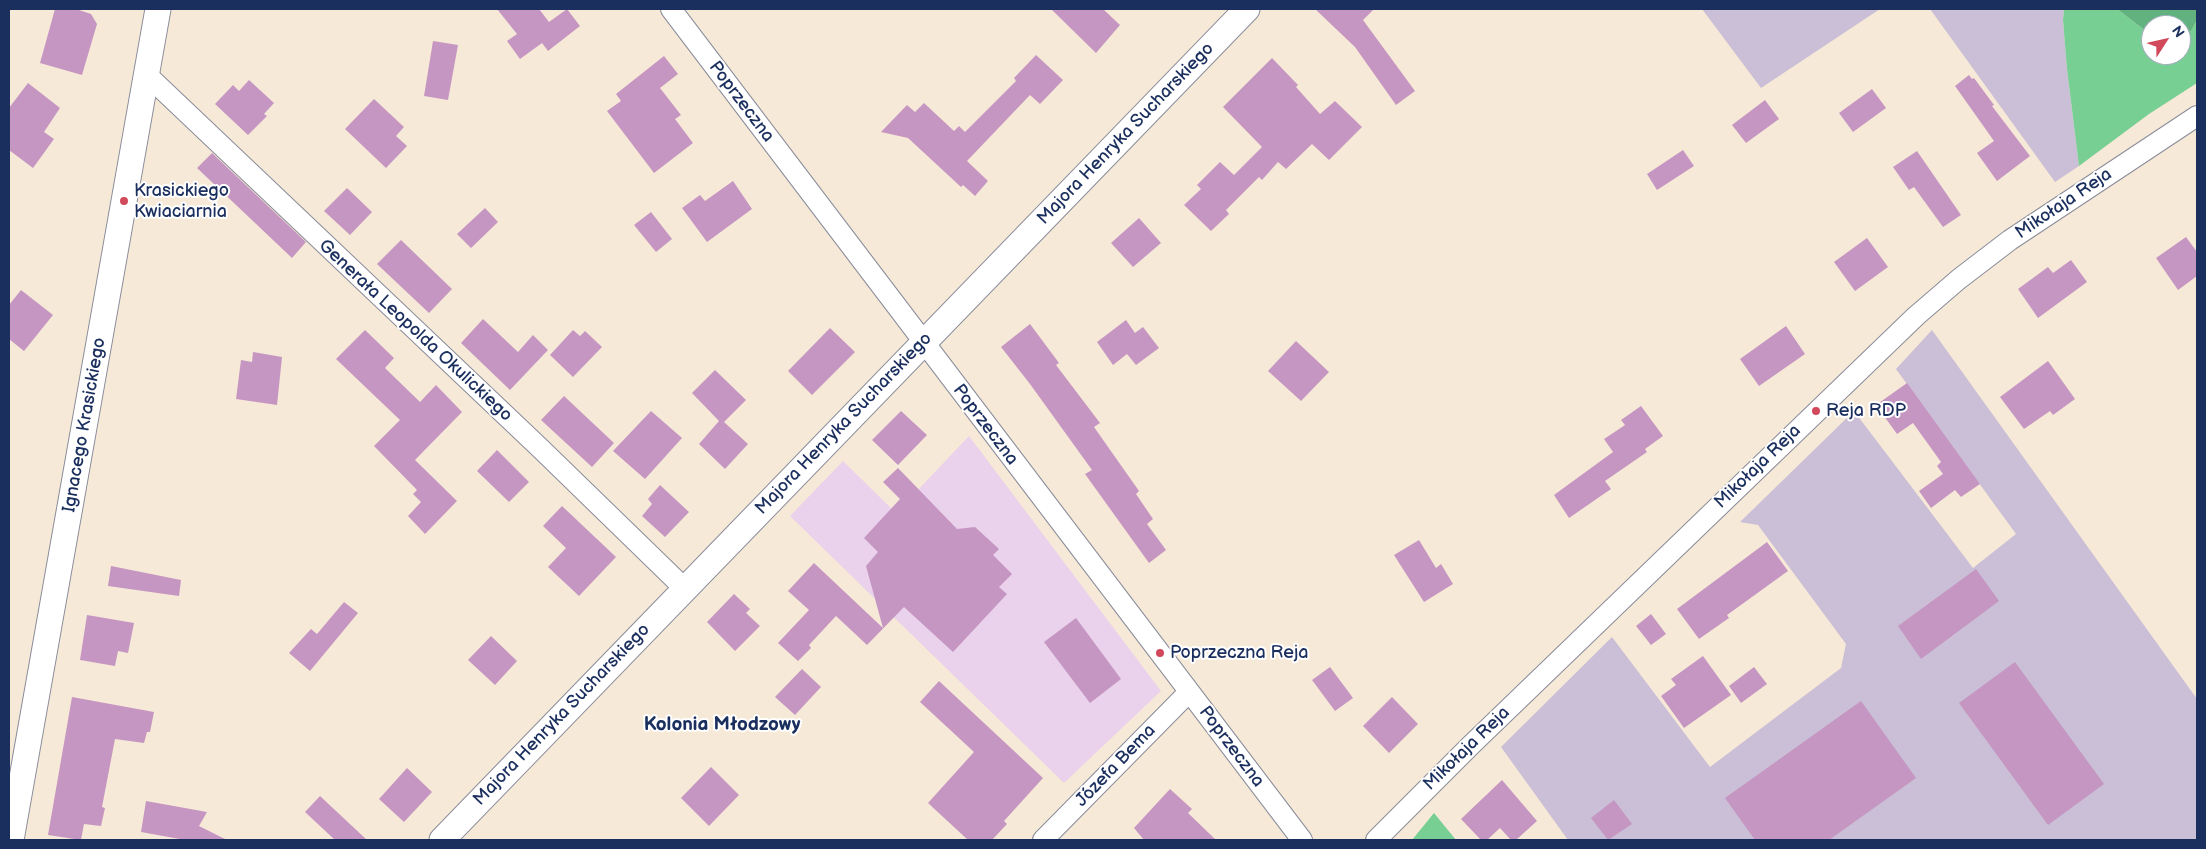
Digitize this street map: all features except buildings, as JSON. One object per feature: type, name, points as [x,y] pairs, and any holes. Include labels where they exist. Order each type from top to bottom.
[{"type":"street","name":"Ignacego Krasickiego","points":[[11,840],[158,9]]},
{"type":"street","name":"Poprzeczna","points":[[671,9],[1302,840]]},
{"type":"street","name":"Majora Henryka Sucharskiego","points":[[442,840],[1246,9]]},
{"type":"street","name":"Generała Leopolda Okulickiego","points":[[146,74],[540,448],[684,588]]},
{"type":"street","name":"Mikołaja Reja","points":[[1376,840],[1470,746],[1916,316],[1958,279],[2010,240],[2197,116]]},
{"type":"street","name":"Józefa Bema","points":[[1043,840],[1189,692]]},
{"type":"shaded area","points":[[1702,9],[1880,9],[1761,88]]},
{"type":"shaded area","points":[[1930,9],[2064,9],[2063,20],[2067,69],[2079,166],[2055,182]]},
{"type":"shaded area","points":[[1932,330],[2197,699],[2197,840],[1568,840],[1501,747],[1612,637],[1710,767],[1841,668],[1846,644],[1758,525],[1740,522],[1854,411],[1973,568],[2016,534],[1896,369]]},
{"type":"shaded area","points":[[969,436],[1161,691],[1064,783],[790,516],[843,461],[896,513]]},
{"type":"green space","points":[[2064,9],[2117,9],[2141,27],[2141,65],[2191,65],[2191,31],[2197,20],[2197,83],[2149,114],[2079,166],[2063,20]]},
{"type":"green space","points":[[2117,9],[2197,9],[2197,20],[2191,31],[2191,15],[2141,15],[2141,27]]},
{"type":"green space","points":[[1434,813],[1456,840],[1412,840]]},
{"type":"place","name":"Krasickiego Kwiaciarnia","points":[[124,201]]},
{"type":"place","name":"Reja RDP","points":[[1816,411]]},
{"type":"place","name":"Poprzeczna Reja","points":[[1160,653]]},
{"type":"district","name":"Kolonia Młodzowy","points":[[722,725]]}]
